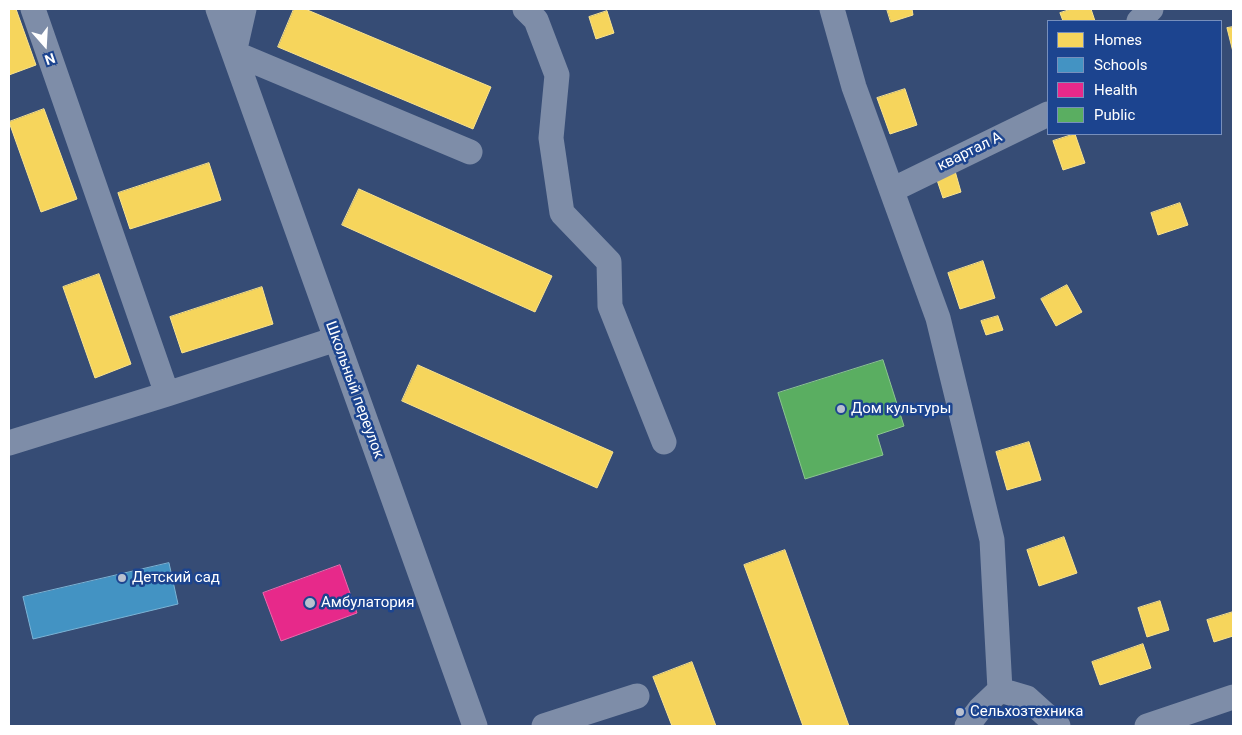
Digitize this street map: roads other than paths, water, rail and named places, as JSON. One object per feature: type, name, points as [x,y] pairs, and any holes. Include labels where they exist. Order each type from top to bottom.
[{"type":"street","points":[[33,9],[167,394]]},
{"type":"street","name":"Школьный переулок","points":[[218,9],[475,726]]},
{"type":"street","points":[[244,9],[234,53],[470,152]]},
{"type":"street","points":[[525,9],[536,20],[558,74],[551,138],[562,213],[609,262],[610,306],[664,442]]},
{"type":"street","points":[[832,9],[854,87],[938,318],[992,540],[1000,690],[980,709],[967,726]]},
{"type":"street","points":[[1140,20],[1151,9]]},
{"type":"street","name":"квартал А","points":[[892,190],[1047,114]]},
{"type":"street","points":[[9,443],[336,339]]},
{"type":"street","points":[[1000,690],[1027,698],[1058,726]]},
{"type":"street","points":[[544,726],[637,696]]},
{"type":"street","points":[[1147,726],[1233,697]]},
{"type":"place","name":"Дом культуры","points":[[841,409]]},
{"type":"place","name":"Детский сад","points":[[122,578]]},
{"type":"place","name":"Амбулатория","points":[[310,603]]},
{"type":"place","name":"Сельхозтехника","points":[[960,712]]}]
